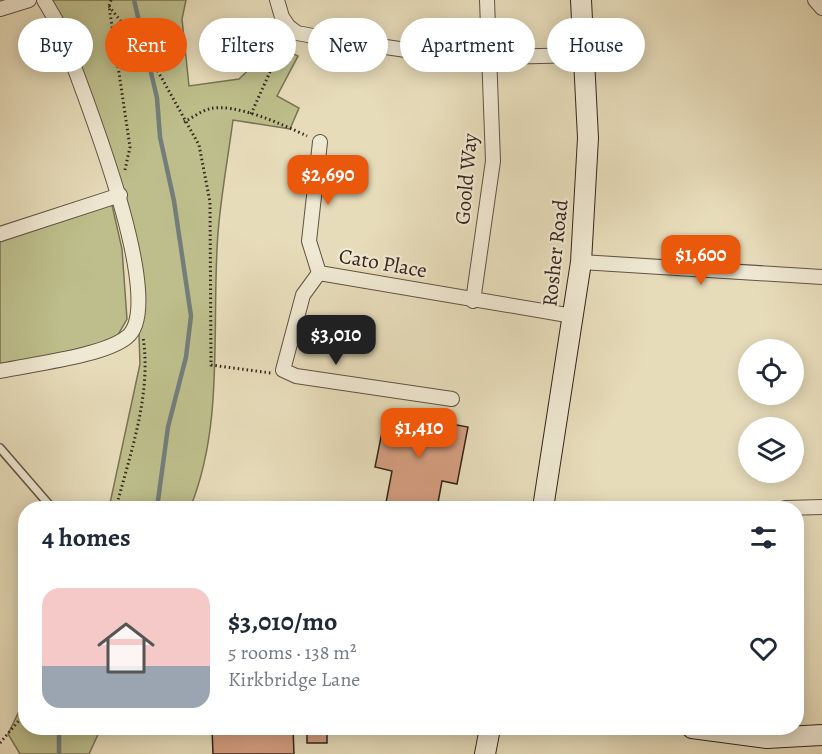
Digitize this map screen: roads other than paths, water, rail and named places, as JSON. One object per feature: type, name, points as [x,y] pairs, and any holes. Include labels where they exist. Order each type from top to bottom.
[{"type":"street","points":[[0,9],[29,0]]},
{"type":"street","points":[[0,371],[110,347],[129,336],[139,314],[137,278],[120,195],[58,24],[44,0]]},
{"type":"street","points":[[277,0],[282,17],[297,33],[400,49]]},
{"type":"street","name":"Goold Way","points":[[487,0],[488,18]]},
{"type":"street","name":"Rosher Road","points":[[581,0],[582,18]]},
{"type":"street","points":[[815,0],[822,8]]},
{"type":"street","name":"Goold Way","points":[[473,300],[493,161],[490,72]]},
{"type":"street","name":"Rosher Road","points":[[544,501],[581,262],[588,138],[585,72]]},
{"type":"street","name":"Cato Place","points":[[320,142],[309,242],[319,273],[573,316]]},
{"type":"street","points":[[0,234],[120,195]]},
{"type":"street","points":[[581,262],[822,277]]},
{"type":"street","points":[[319,273],[303,295],[283,370],[296,376],[452,399]]},
{"type":"street","points":[[804,507],[822,507]]},
{"type":"street","points":[[804,734],[822,735]]},
{"type":"street","points":[[485,754],[489,735]]},
{"type":"lane","points":[[0,448],[46,501]]},
{"type":"waterway","points":[[134,0],[157,98],[160,137],[174,201],[191,316],[186,357],[168,427],[158,501]]},
{"type":"waterway","points":[[59,735],[59,754]]}]
